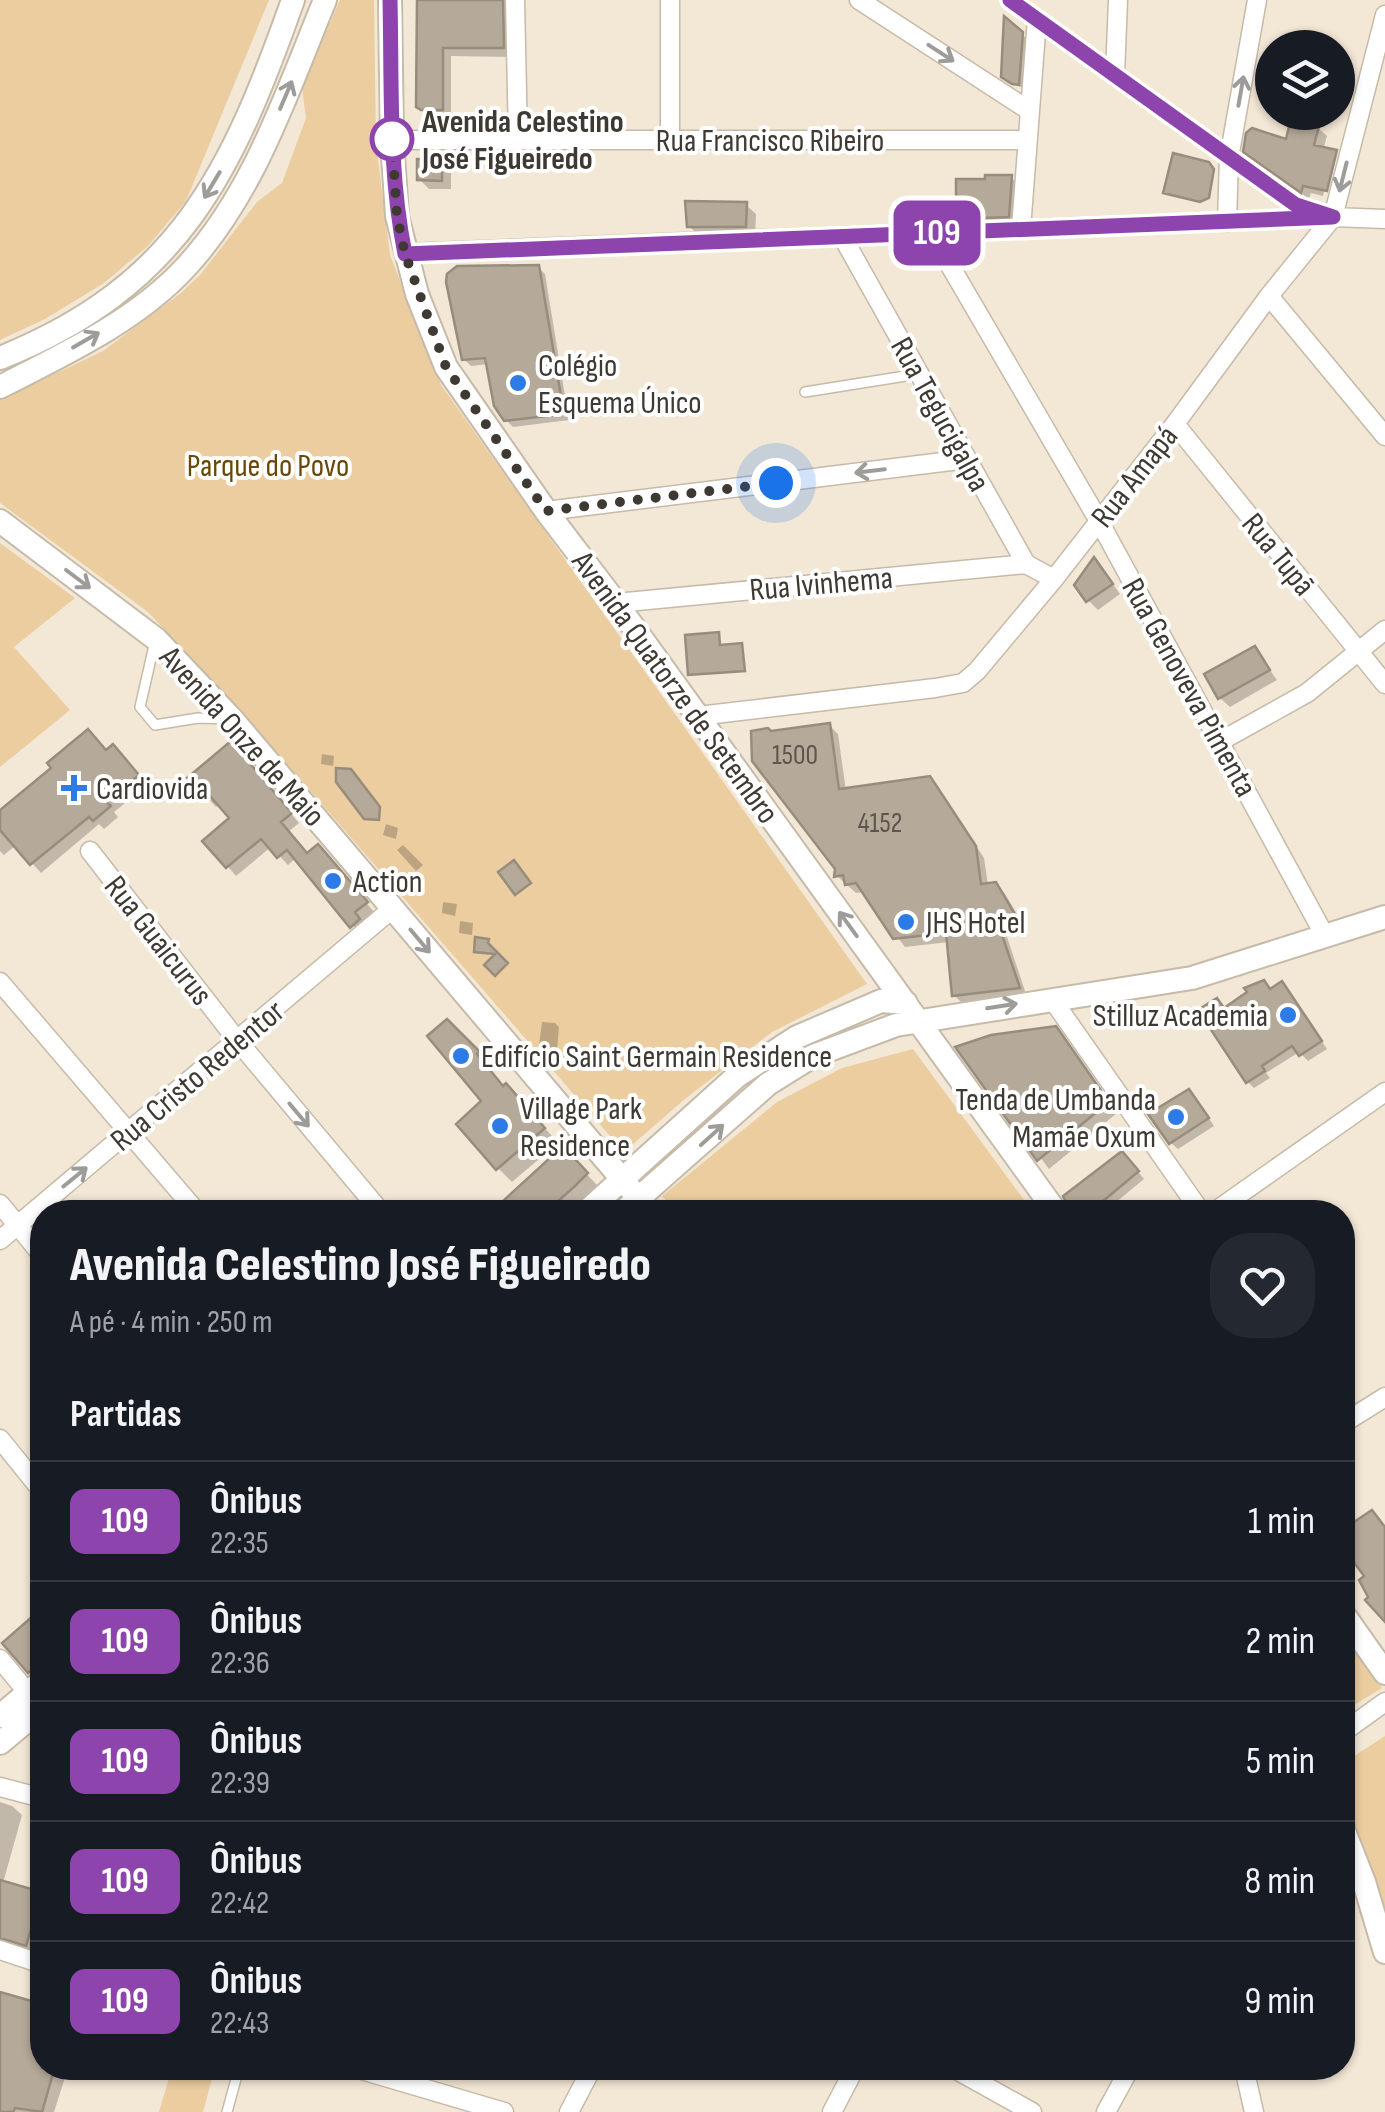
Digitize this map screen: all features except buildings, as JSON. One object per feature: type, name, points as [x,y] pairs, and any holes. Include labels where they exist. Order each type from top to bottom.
[{"type":"street","points":[[0,358],[94,310],[154,264],[193,218],[232,152],[293,0]]},
{"type":"street","points":[[0,387],[135,310],[196,256],[221,225],[254,166],[325,0]]},
{"type":"street","name":"Avenida Quatorze de Setembro","points":[[390,0],[397,216],[405,254],[446,367],[546,511],[616,602],[1047,1200]]},
{"type":"street","points":[[515,0],[518,140]]},
{"type":"street","points":[[670,0],[670,140]]},
{"type":"street","points":[[859,0],[1030,112]]},
{"type":"street","points":[[1010,0],[1296,205],[1333,217]]},
{"type":"street","points":[[1115,76],[1118,0]]},
{"type":"street","points":[[1227,222],[1229,158],[1257,0]]},
{"type":"street","name":"Rua Amapá","points":[[698,716],[962,683],[976,671],[1054,580],[1333,217],[1385,15]]},
{"type":"street","points":[[1021,230],[1037,19]]},
{"type":"street","name":"Rua Francisco Ribeiro","points":[[392,140],[1028,140]]},
{"type":"street","points":[[405,254],[1333,217],[1385,219]]},
{"type":"street","name":"Rua Genoveva Pimenta","points":[[931,233],[1099,521],[1325,936]]},
{"type":"street","name":"Rua Tegucigalpa","points":[[842,236],[1026,564]]},
{"type":"street","points":[[1269,296],[1385,436]]},
{"type":"street","name":"Rua Tupã","points":[[1175,424],[1385,684]]},
{"type":"street","points":[[546,511],[966,459]]},
{"type":"street","name":"Avenida Onze de Maio","points":[[0,520],[156,638],[232,719],[622,1180],[633,1200]]},
{"type":"street","points":[[1026,564],[1054,580]]},
{"type":"street","name":"Rua Ivinhema","points":[[616,602],[1026,564]]},
{"type":"street","points":[[1219,742],[1306,694],[1385,630]]},
{"type":"street","name":"Rua Guaicurus","points":[[90,852],[237,1040],[371,1200]]},
{"type":"street","name":"Rua Cristo Redentor","points":[[48,1200],[392,908]]},
{"type":"street","points":[[600,1200],[737,1076],[797,1037],[882,1002],[912,1012],[1192,978],[1385,917]]},
{"type":"street","points":[[0,982],[187,1200]]},
{"type":"street","points":[[1052,998],[1193,1200]]},
{"type":"street","points":[[645,1200],[768,1084],[814,1056],[896,1025],[912,1012]]},
{"type":"street","points":[[1231,1200],[1385,1092]]},
{"type":"street","points":[[0,1204],[30,1240]]},
{"type":"street","name":"Rua Cristo Redentor","points":[[0,1240],[30,1214]]},
{"type":"street","points":[[1355,1415],[1385,1397]]},
{"type":"street","points":[[0,1439],[30,1476]]},
{"type":"street","points":[[1355,1630],[1385,1672]]},
{"type":"street","points":[[0,1659],[30,1687]]},
{"type":"street","points":[[0,1716],[30,1699]]},
{"type":"street","points":[[1355,1724],[1385,1702]]},
{"type":"street","points":[[0,1743],[30,1704]]},
{"type":"street","points":[[0,1787],[30,1795]]},
{"type":"street","points":[[1355,1859],[1385,1952]]},
{"type":"street","points":[[0,1950],[30,1960]]},
{"type":"street","points":[[396,2080],[504,2112]]},
{"type":"street","points":[[569,2112],[586,2080]]},
{"type":"street","points":[[832,2112],[849,2080]]},
{"type":"street","points":[[975,2080],[1032,2112]]},
{"type":"street","points":[[1106,2112],[1123,2080]]},
{"type":"street","points":[[1247,2080],[1254,2112]]},
{"type":"lane","points":[[804,392],[918,374]]},
{"type":"lane","points":[[156,638],[140,707],[154,725],[198,718],[232,719]]},
{"type":"lane","points":[[227,2112],[236,2080]]},
{"type":"green space","points":[[0,0],[269,0],[186,201],[148,246],[104,283],[45,319],[0,340]]},
{"type":"green space","name":"Parque do Povo","points":[[340,0],[374,0],[376,144],[390,255],[441,385],[867,984],[772,1032],[624,1152],[247,718],[148,612],[0,503],[0,400],[103,351],[181,293],[200,275],[257,202],[282,183],[306,118],[302,87]]},
{"type":"green space","points":[[0,543],[75,598],[14,647],[70,710],[0,767]]},
{"type":"green space","points":[[913,1049],[1024,1200],[666,1200],[662,1196],[777,1102],[842,1068]]},
{"type":"green space","points":[[1355,1652],[1382,1688],[1355,1705]]},
{"type":"green space","points":[[1385,1736],[1385,1908],[1355,1826],[1355,1756]]},
{"type":"green space","points":[[168,2080],[212,2080],[203,2112],[159,2112]]},
{"type":"bus line","name":"109","points":[[390,0],[392,140],[397,216],[405,254],[1333,217],[1296,205],[1010,0]]},
{"type":"place","name":"Avenida Celestino José Figueiredo","points":[[392,139]]},
{"type":"place","name":"Colégio Esquema Único","points":[[518,383]]},
{"type":"place","name":"Cardiovida","points":[[74,788]]},
{"type":"place","name":"Action","points":[[333,881]]},
{"type":"place","name":"JHS Hotel","points":[[906,922]]},
{"type":"place","name":"Stilluz Academia","points":[[1288,1015]]},
{"type":"place","name":"Edifício Saint Germain Residence","points":[[461,1056]]},
{"type":"place","name":"Tenda de Umbanda Mamãe Oxum","points":[[1176,1117]]},
{"type":"place","name":"Village Park Residence","points":[[500,1126]]},
{"type":"route","points":[[392,139],[397,216],[405,254],[446,367],[546,511],[776,483]]}]
